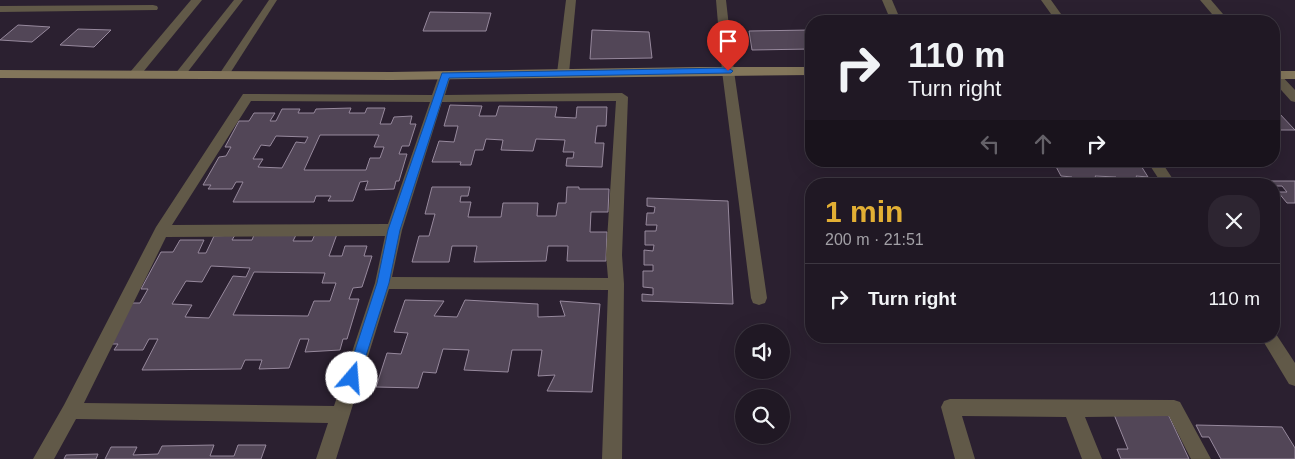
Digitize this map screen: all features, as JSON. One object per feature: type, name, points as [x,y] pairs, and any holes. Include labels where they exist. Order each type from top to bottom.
[{"type":"street","points":[[135,74],[197,0]]},
{"type":"street","points":[[564,73],[571,0]]},
{"type":"street","points":[[721,0],[728,71],[759,298]]},
{"type":"street","points":[[887,0],[893,15]]},
{"type":"street","points":[[1046,0],[1057,15]]},
{"type":"street","points":[[1205,0],[1219,15]]},
{"type":"street","points":[[0,9],[153,8]]},
{"type":"street","points":[[0,74],[223,76],[805,71]]},
{"type":"street","points":[[326,459],[383,283],[394,230],[445,75]]},
{"type":"street","points":[[1280,75],[1295,75]]},
{"type":"street","points":[[1280,82],[1295,98]]},
{"type":"street","points":[[42,459],[72,411],[161,230],[247,97],[438,99],[622,97],[614,255],[616,284],[612,459]]},
{"type":"street","points":[[1158,167],[1165,178]]},
{"type":"street","points":[[161,230],[394,230]]},
{"type":"street","points":[[383,283],[616,284]]},
{"type":"street","points":[[1272,343],[1295,378]]},
{"type":"street","points":[[965,459],[950,407],[1174,408],[1201,459]]},
{"type":"street","points":[[1072,409],[1092,459]]},
{"type":"street","points":[[72,411],[340,415]]},
{"type":"lane","points":[[179,76],[239,0]]},
{"type":"lane","points":[[223,76],[273,0]]},
{"type":"building","points":[[430,12],[491,13],[486,31],[423,31]]},
{"type":"building","points":[[18,25],[50,27],[32,42],[0,40]]},
{"type":"building","points":[[78,29],[111,30],[94,47],[60,45]]},
{"type":"building","points":[[592,30],[649,32],[652,58],[590,59]]},
{"type":"building","points":[[805,30],[805,49],[752,50],[749,31]]},
{"type":"building","points":[[450,105],[482,106],[479,116],[496,116],[499,106],[557,107],[555,117],[576,118],[577,107],[607,107],[606,126],[597,126],[595,143],[604,143],[602,167],[566,166],[567,158],[573,158],[574,152],[563,152],[565,140],[536,139],[533,151],[501,150],[503,140],[486,139],[483,150],[475,150],[471,165],[460,165],[461,162],[432,162],[439,141],[454,142],[458,126],[444,126]]},
{"type":"building","points":[[351,108],[349,113],[365,113],[367,108],[385,108],[380,124],[391,124],[394,117],[412,116],[410,124],[416,124],[409,146],[402,146],[399,154],[407,154],[399,181],[396,181],[394,189],[365,190],[368,181],[360,182],[353,201],[328,201],[331,196],[316,196],[314,202],[233,202],[243,182],[236,182],[232,189],[208,189],[211,185],[203,185],[219,157],[226,156],[231,147],[225,147],[239,121],[249,121],[254,113],[275,113],[270,121],[276,121],[282,109],[300,109],[298,113],[314,113],[316,109]],"holes":[[[320,135],[379,135],[374,147],[384,147],[380,158],[370,158],[366,170],[304,170]],[[276,136],[308,137],[305,143],[296,142],[282,168],[258,167],[263,159],[253,159],[261,145],[270,146]]]},
{"type":"building","points":[[1280,114],[1295,130],[1280,130]]},
{"type":"building","points":[[1056,167],[1142,167],[1148,177],[1117,178],[1095,176],[1096,178],[1072,178],[1061,176]]},
{"type":"building","points":[[1280,181],[1295,181],[1295,203],[1287,203],[1280,194],[1280,192],[1287,192],[1280,186]]},
{"type":"building","points":[[432,187],[470,187],[468,196],[461,196],[460,202],[471,202],[468,217],[501,217],[503,203],[538,203],[537,216],[556,216],[558,203],[566,203],[567,187],[609,189],[608,212],[591,212],[590,232],[607,232],[606,261],[567,261],[568,246],[548,246],[546,261],[474,262],[477,246],[452,246],[449,262],[412,262],[419,236],[429,236],[435,214],[425,214]]},
{"type":"building","points":[[647,198],[728,201],[733,304],[642,301],[642,294],[653,295],[653,288],[643,287],[643,271],[653,271],[653,265],[644,265],[644,250],[653,251],[654,245],[645,245],[645,231],[656,231],[657,225],[646,225],[647,213],[654,213],[655,207],[647,206]]},
{"type":"building","points":[[315,234],[337,234],[329,256],[342,256],[345,246],[367,246],[364,256],[372,256],[362,287],[353,288],[349,299],[359,299],[347,339],[343,339],[340,350],[305,352],[309,339],[300,339],[289,368],[259,369],[262,360],[245,360],[241,369],[142,370],[158,339],[149,339],[143,350],[114,350],[118,344],[109,344],[132,303],[140,303],[148,289],[141,289],[161,252],[173,252],[180,240],[204,240],[198,253],[206,253],[214,236],[235,235],[232,240],[252,240],[254,235],[296,235],[293,241],[312,241]],"holes":[[[211,266],[250,268],[246,277],[233,276],[209,318],[185,317],[192,305],[172,304],[186,281],[202,282]],[[254,272],[325,273],[322,283],[336,283],[330,301],[314,301],[308,316],[233,315]]]},
{"type":"building","points":[[405,300],[444,301],[434,316],[457,317],[465,300],[538,304],[538,317],[565,316],[560,301],[600,304],[592,392],[547,391],[555,375],[538,376],[542,350],[512,350],[508,372],[464,370],[469,350],[443,349],[436,373],[423,372],[418,388],[376,387],[387,353],[401,354],[408,333],[394,332]]},
{"type":"building","points":[[1113,412],[1168,414],[1189,459],[1121,459],[1117,449],[1128,449]]},
{"type":"building","points":[[1196,425],[1282,427],[1295,448],[1295,459],[1221,459],[1209,437],[1202,437]]},
{"type":"building","points":[[214,445],[210,456],[234,456],[238,445],[266,445],[261,459],[105,459],[111,447],[137,447],[133,455],[158,454],[162,446]]},
{"type":"building","points":[[98,454],[96,459],[64,459],[66,455]]},
{"type":"route","points":[[352,378],[383,283],[394,230],[445,75],[728,71]]}]
